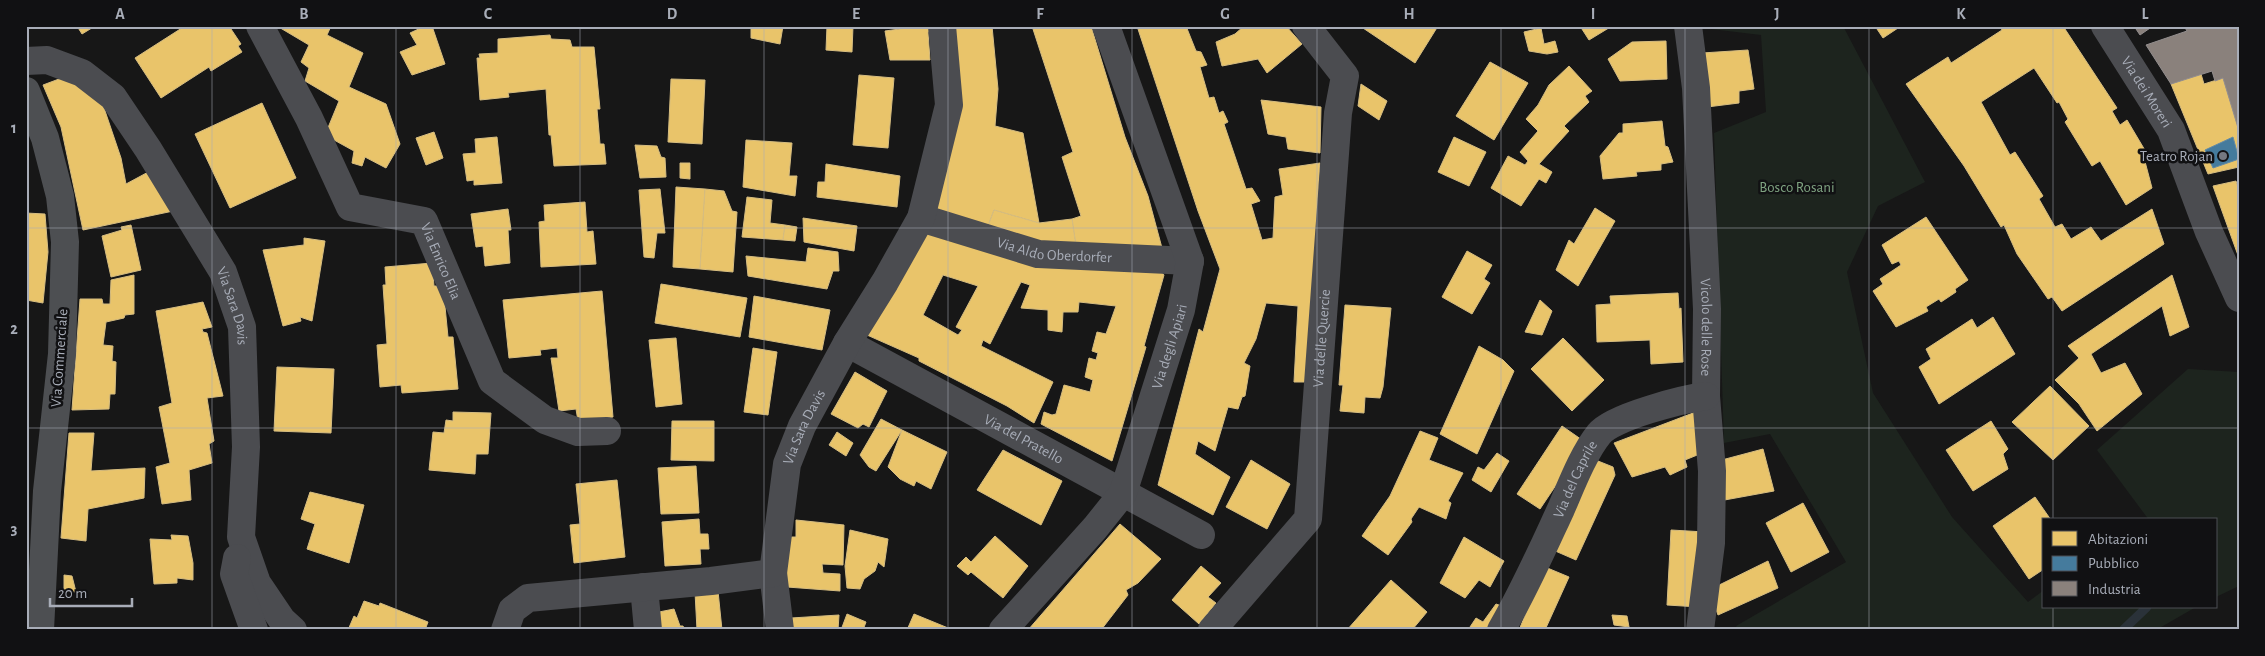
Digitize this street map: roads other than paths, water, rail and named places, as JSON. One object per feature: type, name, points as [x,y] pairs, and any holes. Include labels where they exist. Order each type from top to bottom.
[{"type":"main road","name":"Via Commerciale","points":[[26,91],[45,138],[60,196],[65,242],[62,354],[47,490],[40,630]]},
{"type":"street","name":"Via Enrico Elia","points":[[260,26],[309,118],[350,207],[424,221],[492,381],[545,420],[578,432],[607,431]]},
{"type":"street","name":"Via Sara Davis","points":[[780,630],[773,573],[787,464],[802,426],[847,343],[885,282],[920,218],[950,105],[942,26]]},
{"type":"street","points":[[1106,26],[1190,261]]},
{"type":"street","name":"Via delle Quercie","points":[[1212,630],[1308,519],[1338,113],[1345,76],[1306,26]]},
{"type":"street","name":"Vicolo delle Rose","points":[[1688,26],[1696,88],[1707,309],[1706,396],[1712,471],[1711,543],[1700,630]]},
{"type":"street","name":"Via dei Moreri","points":[[2105,26],[2171,130],[2209,232],[2239,298]]},
{"type":"street","name":"Via Sara Davis","points":[[26,61],[48,60],[82,73],[113,97],[148,148],[223,272],[242,327],[246,447],[240,537],[257,583],[282,620],[293,630]]},
{"type":"street","name":"Via Aldo Oberdorfer","points":[[920,218],[1038,254],[1190,261]]},
{"type":"street","name":"Via degli Apiari","points":[[1002,630],[1096,528],[1124,493],[1181,310],[1190,261]]},
{"type":"street","name":"Via del Pratello","points":[[847,343],[1201,535]]},
{"type":"street","name":"Via del Caprile","points":[[1501,630],[1519,599],[1576,475],[1599,433],[1626,418],[1676,400],[1706,396]]},
{"type":"street","points":[[240,537],[234,574],[254,630]]},
{"type":"street","points":[[505,630],[512,610],[528,598],[773,573]]},
{"type":"street","points":[[644,587],[648,630]]},
{"type":"waterway","points":[[2123,630],[2146,608]]},
{"type":"place","name":"Teatro Rojan","points":[[2223,156]]},
{"type":"park label","name":"Bosco Rosani","points":[[1797,187]]}]
